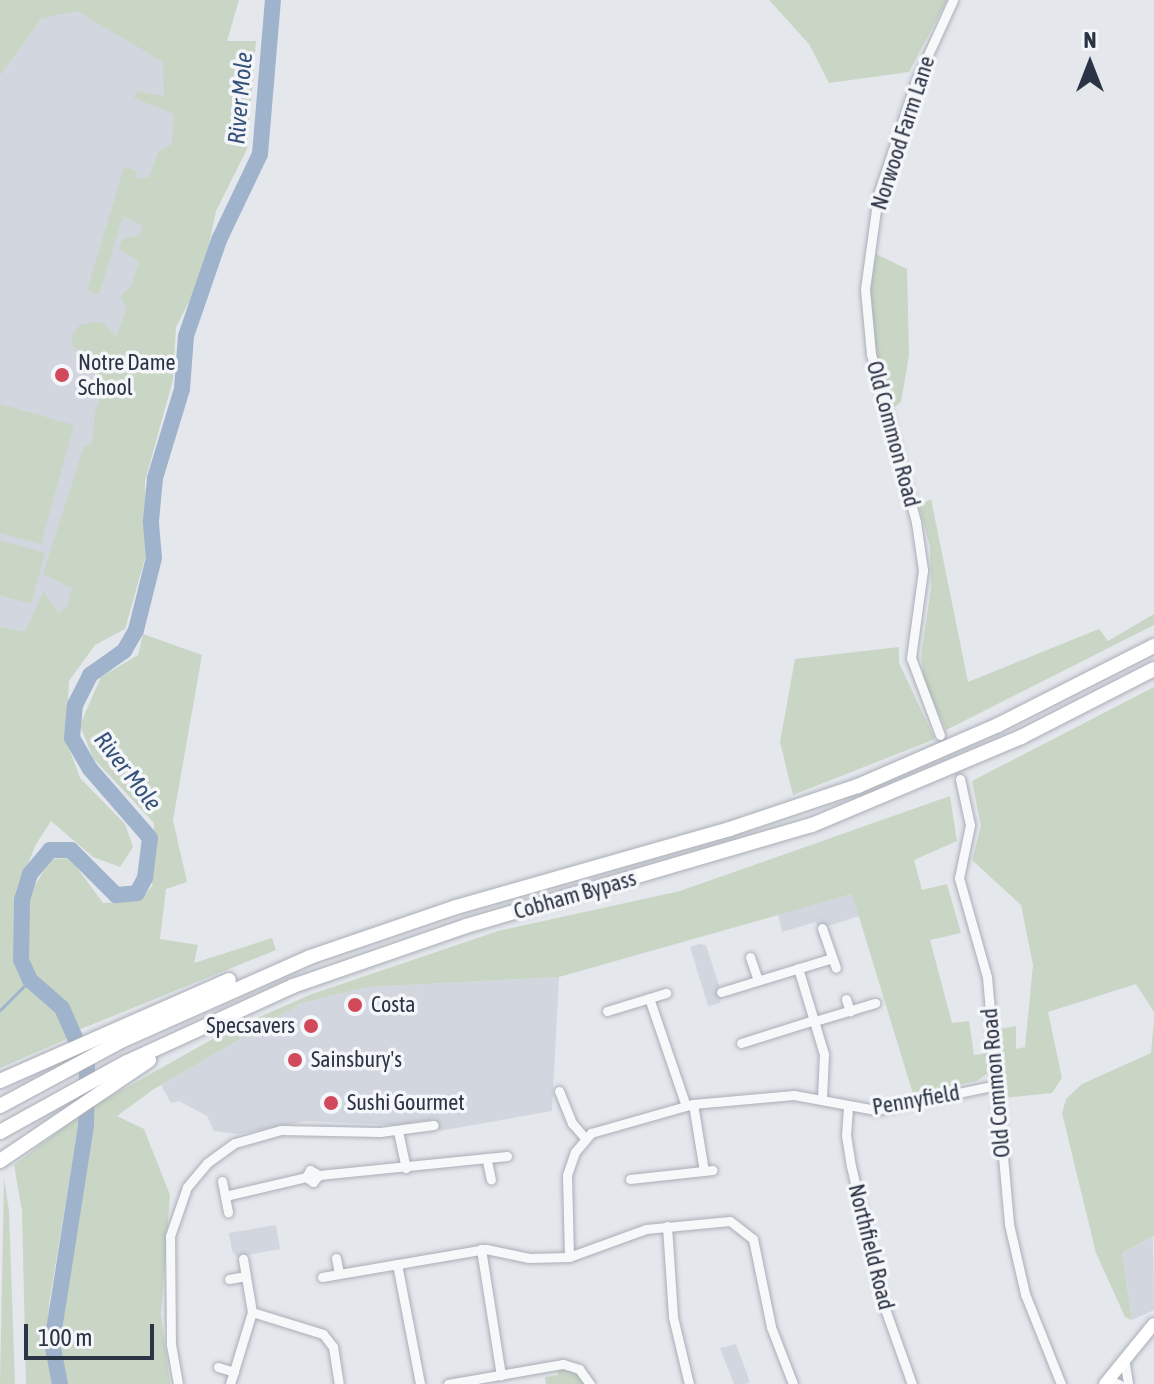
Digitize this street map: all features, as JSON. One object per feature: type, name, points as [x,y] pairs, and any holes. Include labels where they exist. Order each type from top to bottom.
[{"type":"highway","name":"Cobham Bypass","points":[[0,1106],[120,1034],[310,957],[441,912],[730,829],[858,786],[998,725],[1154,646]]},
{"type":"highway","name":"Cobham Bypass","points":[[0,1132],[50,1103],[130,1066],[203,1026],[390,950],[812,825],[1021,737],[1154,669]]},
{"type":"highway","points":[[0,1081],[43,1061],[120,1034]]},
{"type":"highway","points":[[0,1161],[130,1066]]},
{"type":"main road","points":[[1110,1383],[1124,1358],[1154,1324]]},
{"type":"street","name":"Norwood Farm Lane","points":[[865,317],[878,195],[916,81],[953,0]]},
{"type":"street","name":"Old Common Road","points":[[865,317],[916,522],[923,570],[913,668],[940,735]]},
{"type":"street","name":"Old Common Road","points":[[960,779],[971,817],[959,878],[987,977],[1016,1262],[1061,1384]]},
{"type":"street","points":[[721,992],[798,968],[834,963],[822,928]]},
{"type":"street","points":[[750,957],[758,980]]},
{"type":"street","points":[[798,968],[825,1063],[822,1098]]},
{"type":"street","points":[[607,1011],[666,993]]},
{"type":"street","points":[[630,1179],[709,1171],[690,1105],[649,998]]},
{"type":"street","points":[[846,999],[850,1011]]},
{"type":"street","points":[[741,1043],[875,1003]]},
{"type":"street","name":"Pennyfield","points":[[585,1138],[613,1123],[690,1105],[779,1095],[822,1098],[848,1107],[885,1109],[997,1085]]},
{"type":"street","points":[[559,1091],[572,1123],[585,1138],[567,1175],[569,1257]]},
{"type":"street","name":"Northfield Road","points":[[848,1107],[846,1135],[851,1166],[884,1306],[912,1384]]},
{"type":"street","points":[[178,1384],[171,1345],[170,1236],[178,1204],[199,1171],[235,1143],[271,1132],[314,1128],[398,1131],[434,1125]]},
{"type":"street","points":[[398,1131],[406,1168]]},
{"type":"street","points":[[225,1196],[306,1177],[310,1170],[319,1175],[487,1161],[507,1156]]},
{"type":"street","points":[[487,1161],[491,1180]]},
{"type":"street","points":[[222,1181],[228,1212]]},
{"type":"street","points":[[322,1277],[481,1249],[540,1259],[569,1257],[667,1226],[725,1221],[751,1235],[771,1327],[793,1384]]},
{"type":"street","points":[[667,1226],[670,1300],[689,1384]]},
{"type":"street","points":[[481,1249],[501,1375]]},
{"type":"street","points":[[336,1258],[339,1274]]},
{"type":"street","points":[[230,1384],[252,1312],[243,1259]]},
{"type":"street","points":[[397,1264],[420,1384]]},
{"type":"street","points":[[229,1279],[246,1276]]},
{"type":"street","points":[[252,1312],[323,1334],[333,1347],[339,1384]]},
{"type":"street","points":[[1124,1358],[1128,1384]]},
{"type":"street","points":[[448,1384],[563,1364],[579,1369],[590,1384]]},
{"type":"street","points":[[218,1367],[234,1372]]},
{"type":"shaded area","name":"Notre Dame School","points":[[74,0],[184,53],[185,109],[80,625],[0,643],[0,76],[42,18]]},
{"type":"shaded area","points":[[853,894],[859,916],[819,929],[816,922],[782,932],[778,914]]},
{"type":"shaded area","points":[[706,945],[722,995],[720,1003],[708,1006],[690,947]]},
{"type":"shaded area","points":[[559,977],[552,1111],[439,1131],[436,1119],[395,1125],[306,1121],[239,1134],[214,1131],[207,1116],[179,1101],[171,1103],[161,1085],[302,1003],[368,987]]},
{"type":"shaded area","points":[[276,1225],[280,1249],[237,1257],[232,1251],[229,1233]]},
{"type":"shaded area","points":[[1153,1237],[1154,1310],[1132,1320],[1122,1253]]},
{"type":"shaded area","points":[[736,1344],[750,1382],[745,1384],[734,1384],[720,1348]]},
{"type":"green space","points":[[0,0],[239,0],[227,41],[256,41],[247,149],[216,211],[202,277],[176,327],[173,380],[145,481],[146,555],[125,629],[95,645],[69,681],[66,740],[80,778],[125,824],[133,847],[120,867],[93,857],[51,821],[35,846],[15,898],[17,955],[26,982],[58,1010],[69,1038],[0,1068],[0,627],[25,632],[44,591],[58,613],[67,607],[72,588],[43,574],[84,446],[92,444],[95,411],[103,392],[90,354],[73,347],[71,336],[80,325],[94,322],[104,323],[116,337],[127,308],[120,297],[131,286],[139,262],[119,249],[122,239],[140,235],[143,226],[123,216],[99,295],[87,291],[124,167],[137,171],[135,179],[149,177],[158,152],[172,144],[174,114],[134,98],[138,91],[164,96],[163,62],[77,11],[42,18],[0,76]]},
{"type":"green space","points":[[769,0],[947,0],[909,72],[829,83],[809,44]]},
{"type":"green space","points":[[876,254],[907,269],[909,355],[901,402],[892,409],[877,358],[869,299]]},
{"type":"green space","points":[[0,404],[74,425],[41,544],[0,533]]},
{"type":"green space","points":[[931,499],[968,682],[1099,629],[1108,641],[1154,614],[1154,625],[946,730],[924,680],[921,656],[931,588],[930,547],[919,506]]},
{"type":"green space","points":[[0,540],[45,553],[31,604],[0,595]]},
{"type":"green space","points":[[143,634],[202,655],[173,820],[187,882],[166,889],[160,939],[198,945],[194,963],[272,938],[276,950],[76,1031],[57,997],[34,975],[26,950],[29,895],[51,859],[70,858],[103,903],[139,901],[152,886],[154,823],[93,758],[80,725],[101,677],[138,655]]},
{"type":"green space","points":[[899,647],[899,663],[935,739],[793,795],[780,742],[795,659]]},
{"type":"green space","points":[[1154,687],[1154,1012],[1136,984],[1048,1012],[1062,1078],[1052,1093],[1004,1098],[996,1030],[1016,1026],[1016,1049],[1025,1047],[1033,965],[1021,905],[972,860],[981,826],[972,781]]},
{"type":"green space","points":[[950,796],[957,841],[914,860],[922,890],[947,884],[961,933],[930,940],[952,1023],[969,1021],[974,1055],[989,1053],[988,1073],[977,1081],[913,1094],[852,894],[559,977],[368,987],[302,1003],[154,1089],[117,1116],[144,1129],[170,1195],[161,1314],[170,1384],[68,1384],[60,1348],[92,1107],[225,1032],[312,994],[498,931],[680,891]]},
{"type":"green space","points":[[1154,1020],[1154,1236],[1122,1253],[1132,1320],[1125,1317],[1096,1253],[1062,1113],[1066,1099],[1082,1084],[1151,1053]]},
{"type":"green space","points":[[80,1115],[49,1304],[47,1349],[54,1384],[26,1384],[22,1211],[14,1165]]},
{"type":"green space","points":[[4,1178],[9,1211],[15,1384],[0,1384]]},
{"type":"green space","points":[[557,1368],[577,1372],[586,1384],[546,1384],[545,1377],[558,1375]]},
{"type":"waterway","name":"River Mole","points":[[60,1384],[52,1343],[86,1125],[87,1065],[62,1008],[30,980],[21,960],[22,900],[30,874],[50,850],[71,850],[116,895],[137,893],[145,878],[150,838],[90,769],[72,738],[75,705],[90,675],[124,651],[136,630],[154,558],[151,521],[155,478],[182,389],[186,336],[219,240],[260,154],[273,0]]},
{"type":"waterway","points":[[0,1010],[30,980]]},
{"type":"place","name":"Notre Dame School","points":[[62,375]]},
{"type":"place","name":"Costa","points":[[355,1005]]},
{"type":"place","name":"Specsavers","points":[[311,1026]]},
{"type":"place","name":"Sainsbury's","points":[[295,1060]]},
{"type":"place","name":"Sushi Gourmet","points":[[331,1103]]}]
